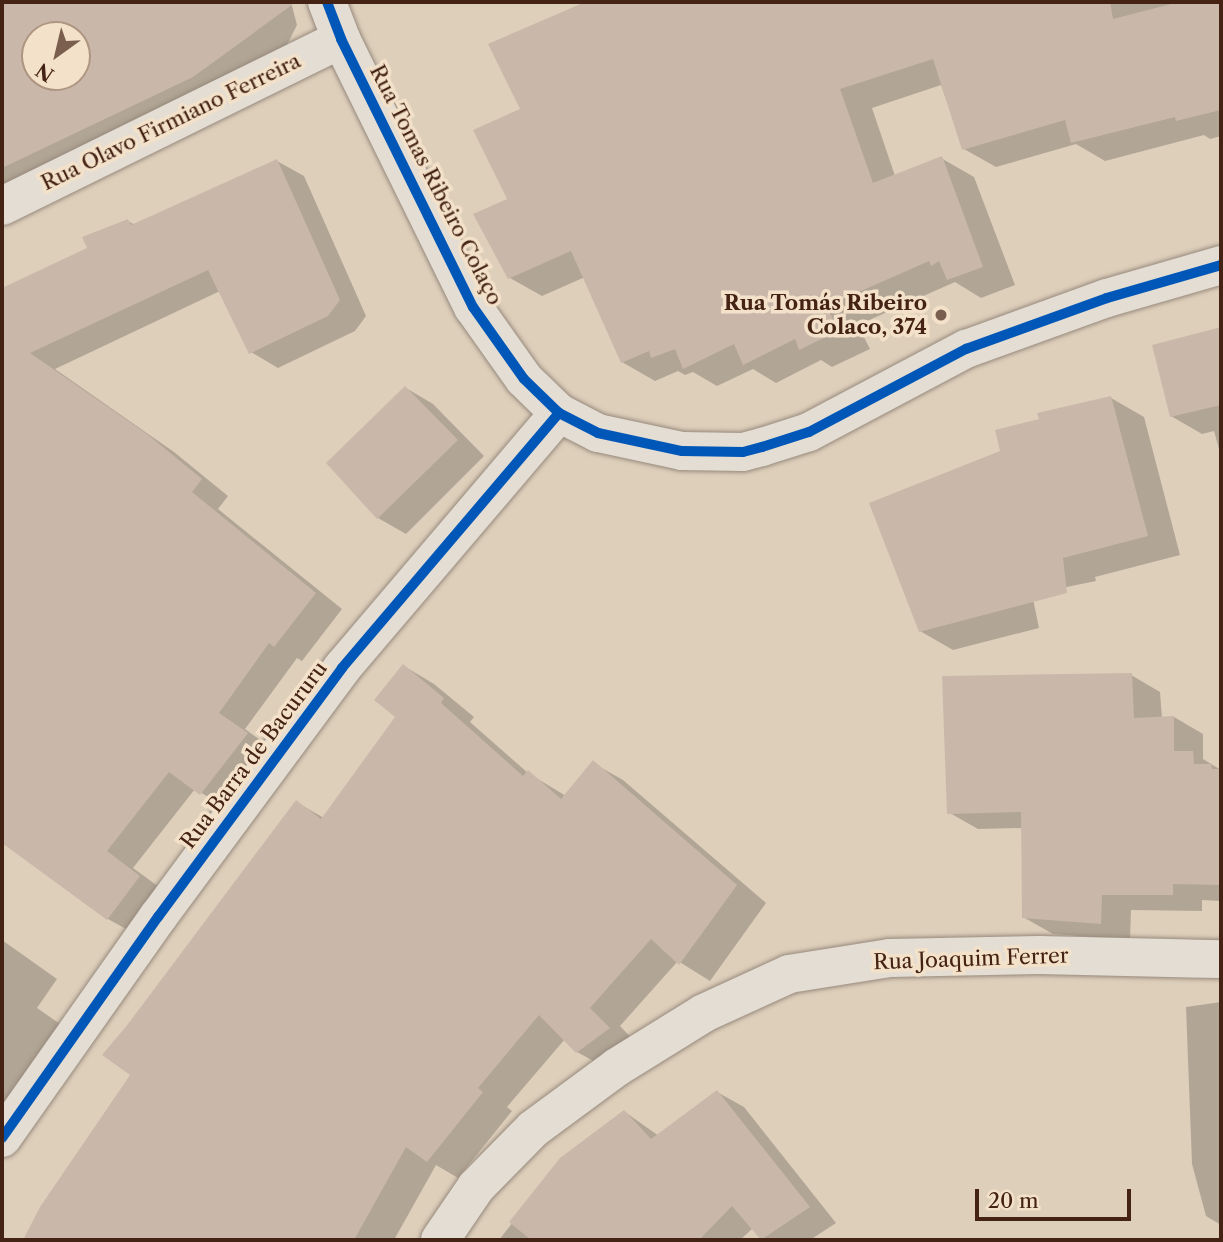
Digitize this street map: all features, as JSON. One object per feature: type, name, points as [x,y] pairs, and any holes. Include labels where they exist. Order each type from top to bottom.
[{"type":"street","name":"Rua Tomas Ribeiro Colaço","points":[[327,2],[341,39],[473,307],[524,379],[559,413],[598,432],[682,451],[743,452],[809,432],[966,349],[1107,298],[1221,265]]},
{"type":"street","name":"Rua Olavo Firmiano Ferreira","points":[[2,206],[341,39]]},
{"type":"street","name":"Rua Barra de Bacururu","points":[[2,1138],[158,917],[342,668],[559,413]]},
{"type":"street","name":"Rua Joaquim Ferrer","points":[[440,1240],[476,1187],[533,1129],[617,1067],[704,1013],[789,974],[890,958],[1040,956],[1221,959]]},
{"type":"building","points":[[2,2],[296,2],[193,77],[2,168]]},
{"type":"building","points":[[585,2],[1110,2],[1113,19],[1179,2],[1221,2],[1221,110],[1176,121],[1175,117],[1071,143],[1065,120],[962,150],[933,59],[840,89],[873,183],[942,156],[983,267],[947,280],[939,261],[931,266],[929,261],[827,306],[838,331],[799,350],[795,339],[743,365],[734,344],[683,369],[675,349],[651,358],[649,351],[621,363],[571,251],[508,279],[473,214],[507,199],[473,130],[520,109],[488,44]]},
{"type":"building","points":[[277,159],[340,300],[328,316],[249,354],[208,270],[30,353],[147,434],[202,479],[192,492],[316,593],[274,647],[269,643],[219,713],[248,733],[200,795],[169,772],[107,851],[140,876],[107,920],[2,843],[2,288],[87,248],[82,237],[128,219],[131,225]]},
{"type":"building","points":[[1221,327],[1221,405],[1170,417],[1152,345]]},
{"type":"building","points":[[405,386],[458,440],[377,519],[326,463]]},
{"type":"building","points":[[1111,396],[1148,536],[1063,558],[1067,593],[919,632],[869,503],[1000,451],[995,430],[1039,419],[1037,413]]},
{"type":"building","points":[[403,664],[444,698],[441,703],[523,776],[528,770],[561,799],[593,760],[737,885],[679,965],[651,939],[590,1008],[610,1028],[576,1053],[539,1015],[478,1088],[483,1092],[427,1162],[406,1147],[354,1240],[23,1240],[40,1207],[130,1075],[102,1055],[296,800],[321,819],[395,717],[374,700]]},
{"type":"building","points":[[1132,673],[1134,718],[1174,716],[1174,751],[1193,751],[1194,764],[1211,764],[1212,769],[1221,769],[1221,885],[1173,884],[1173,895],[1102,895],[1101,924],[1022,918],[1021,812],[947,814],[942,676]]},
{"type":"building","points":[[717,1090],[810,1207],[761,1240],[732,1206],[699,1240],[531,1240],[509,1222],[560,1158],[624,1110],[651,1139]]},
{"type":"cycle path","points":[[327,2],[341,39],[473,307],[524,379],[559,413],[598,433],[682,451],[743,452],[762,447],[809,432],[966,349],[1107,298],[1221,265]]},
{"type":"cycle path","points":[[2,1138],[158,917],[342,668],[559,413]]},
{"type":"place","name":"Rua Tomás Ribeiro Colaco, 374","points":[[941,315]]}]
